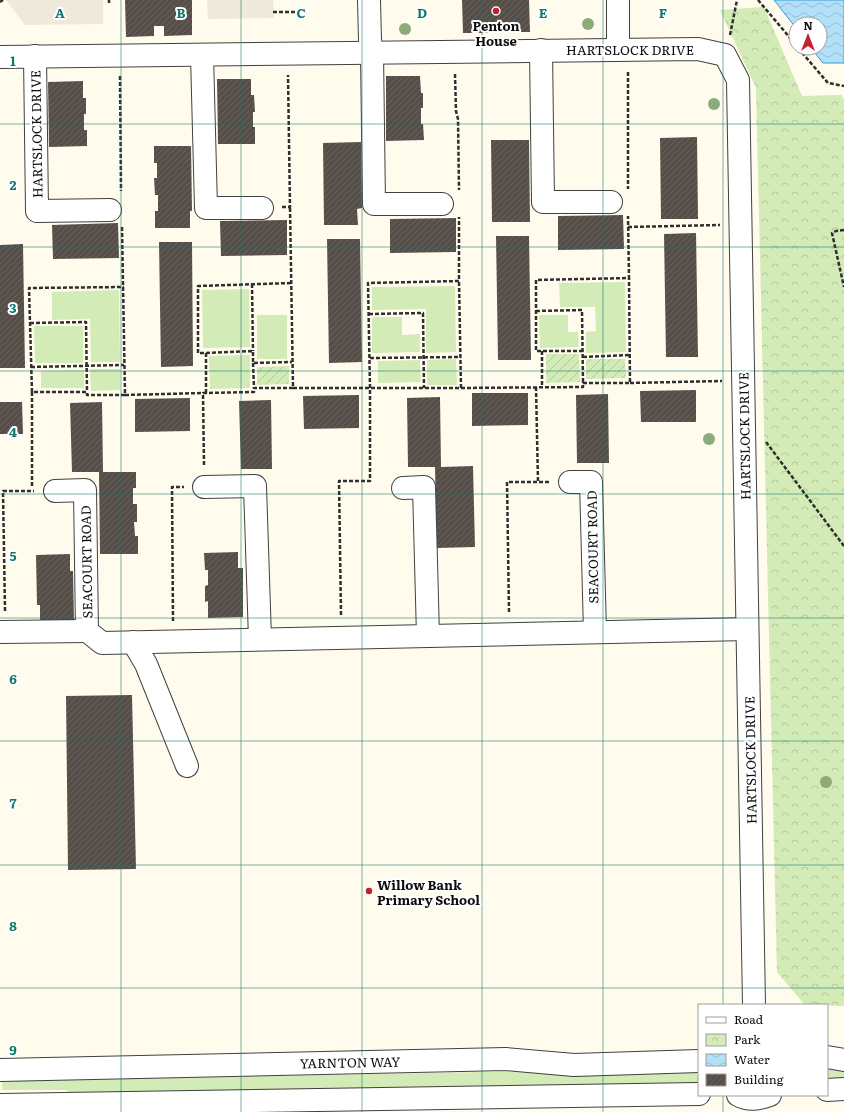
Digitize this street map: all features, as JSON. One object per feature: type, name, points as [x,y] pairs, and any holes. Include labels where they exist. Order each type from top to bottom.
[{"type":"street","points":[[369,0],[370,40],[372,52],[374,204],[451,204]]},
{"type":"street","points":[[618,0],[623,49]]},
{"type":"street","name":"HARTSLOCK DRIVE","points":[[0,57],[698,48],[725,55],[738,80],[754,1004]]},
{"type":"street","points":[[541,50],[544,202],[620,202]]},
{"type":"street","points":[[202,55],[206,208],[262,208]]},
{"type":"street","name":"HARTSLOCK DRIVE","points":[[35,56],[37,211],[116,210]]},
{"type":"street","name":"SEACOURT ROAD","points":[[570,482],[591,482],[594,632]]},
{"type":"street","points":[[204,487],[255,486],[260,639]]},
{"type":"street","points":[[403,488],[424,487],[428,636]]},
{"type":"street","name":"SEACOURT ROAD","points":[[55,491],[85,490],[87,631],[102,643],[748,629]]},
{"type":"street","points":[[2,632],[87,631]]},
{"type":"street","points":[[134,642],[146,664],[187,766]]},
{"type":"street","points":[[828,1057],[844,1060]]},
{"type":"street","name":"YARNTON WAY","points":[[0,1070],[506,1059],[574,1066],[698,1061]]},
{"type":"street","points":[[828,1090],[844,1090]]},
{"type":"street","points":[[0,1106],[698,1094]]},
{"type":"street","points":[[740,1096],[756,1100],[767,1096]]},
{"type":"path","points":[[731,28],[737,0]]},
{"type":"path","points":[[758,0],[788,36]]},
{"type":"path","points":[[273,12],[307,12]]},
{"type":"path","points":[[623,49],[620,202],[628,227],[630,383]]},
{"type":"path","points":[[455,51],[456,112],[458,119],[451,204],[459,281],[461,388]]},
{"type":"path","points":[[287,54],[292,283],[292,388]]},
{"type":"path","points":[[119,56],[116,210],[124,287],[125,394]]},
{"type":"path","points":[[805,56],[828,83],[844,86]]},
{"type":"path","points":[[262,208],[290,207]]},
{"type":"path","points":[[628,227],[740,225]]},
{"type":"path","points":[[844,230],[832,233],[844,287]]},
{"type":"path","points":[[583,351],[536,351],[536,280],[629,278]]},
{"type":"path","points":[[342,637],[339,481],[370,481],[370,358],[368,283],[459,281]]},
{"type":"path","points":[[253,351],[198,353],[198,286],[292,283]]},
{"type":"path","points":[[32,392],[87,392],[87,395],[254,392],[252,284]]},
{"type":"path","points":[[32,491],[32,392],[29,288],[124,287]]},
{"type":"path","points":[[254,388],[583,387],[582,310],[536,310]]},
{"type":"path","points":[[369,314],[423,313],[424,388]]},
{"type":"path","points":[[30,323],[86,322],[87,392]]},
{"type":"path","points":[[542,351],[542,387]]},
{"type":"path","points":[[173,641],[172,487],[204,487],[204,393],[206,353]]},
{"type":"path","points":[[583,357],[630,355]]},
{"type":"path","points":[[370,358],[461,356]]},
{"type":"path","points":[[253,363],[292,362]]},
{"type":"path","points":[[31,367],[124,365]]},
{"type":"path","points":[[583,383],[743,380]]},
{"type":"path","points":[[536,387],[538,482]]},
{"type":"path","points":[[744,413],[826,520],[844,546]]},
{"type":"path","points":[[509,634],[507,482],[570,482]]},
{"type":"path","points":[[2,632],[3,491],[55,491]]},
{"type":"green space","points":[[764,7],[802,96],[841,95],[844,99],[844,1006],[804,1004],[777,972],[756,88],[720,10]]},
{"type":"green space","points":[[625,282],[626,352],[586,353],[586,332],[596,331],[595,307],[560,307],[559,283]]},
{"type":"green space","points":[[455,286],[456,352],[426,353],[426,309],[372,310],[372,287]]},
{"type":"green space","points":[[249,289],[250,347],[203,348],[202,290]]},
{"type":"green space","points":[[119,290],[120,362],[91,362],[90,319],[52,320],[52,292]]},
{"type":"green space","points":[[257,315],[287,315],[287,359],[257,359]]},
{"type":"green space","points":[[539,315],[568,315],[568,332],[578,332],[579,347],[540,348]]},
{"type":"green space","points":[[372,317],[402,317],[402,335],[420,334],[420,352],[372,353]]},
{"type":"green space","points":[[34,326],[83,326],[83,363],[35,363]]},
{"type":"green space","points":[[546,354],[579,354],[580,382],[546,383]]},
{"type":"green space","points":[[250,355],[250,388],[210,389],[209,356]]},
{"type":"green space","points":[[456,359],[457,385],[427,385],[427,360]]},
{"type":"green space","points":[[586,359],[625,359],[626,378],[586,379]]},
{"type":"green space","points":[[420,360],[421,382],[378,383],[378,361]]},
{"type":"green space","points":[[289,366],[289,384],[257,385],[257,367]]},
{"type":"green space","points":[[90,369],[120,369],[120,390],[91,391]]},
{"type":"green space","points":[[84,370],[84,388],[41,388],[41,371]]},
{"type":"green space","points":[[828,1064],[844,1065],[844,1081],[828,1081]]},
{"type":"green space","points":[[698,1066],[698,1083],[76,1095],[65,1090],[2,1090],[2,1081],[533,1071]]},
{"type":"shaded area","points":[[6,0],[103,0],[103,24],[25,25]]},
{"type":"shaded area","points":[[207,0],[273,0],[274,18],[208,19]]},
{"type":"water","points":[[774,0],[844,0],[844,63],[823,63],[817,56],[828,56],[828,16],[788,16],[788,18]]},
{"type":"building","points":[[125,0],[192,0],[192,35],[164,36],[164,26],[154,26],[154,36],[126,37]]},
{"type":"building","name":"Penton House","points":[[462,0],[529,0],[530,32],[501,32],[501,22],[491,22],[491,33],[463,33]]},
{"type":"building","points":[[386,76],[420,76],[421,93],[423,93],[421,124],[423,124],[424,140],[386,141]]},
{"type":"building","points":[[217,79],[251,79],[251,95],[254,95],[255,112],[253,112],[253,127],[255,127],[255,144],[218,144]]},
{"type":"building","points":[[83,81],[83,98],[86,98],[84,130],[87,130],[87,146],[49,147],[48,82]]},
{"type":"building","points":[[697,137],[698,219],[661,219],[660,138]]},
{"type":"building","points":[[491,140],[529,140],[530,222],[492,222]]},
{"type":"building","points":[[361,142],[362,208],[357,209],[358,225],[324,225],[323,143]]},
{"type":"building","points":[[154,146],[191,146],[192,211],[190,211],[190,228],[155,228],[155,211],[158,211],[158,195],[155,195],[154,178],[157,178],[157,163],[154,163]]},
{"type":"building","points":[[623,215],[624,249],[558,250],[558,216]]},
{"type":"building","points":[[456,218],[456,252],[390,253],[390,219]]},
{"type":"building","points":[[287,220],[287,255],[221,256],[220,221]]},
{"type":"building","points":[[118,223],[119,258],[53,259],[52,225]]},
{"type":"building","points":[[696,233],[698,357],[666,357],[664,234]]},
{"type":"building","points":[[496,236],[529,236],[531,360],[498,360]]},
{"type":"building","points":[[327,239],[360,239],[362,362],[329,363]]},
{"type":"building","points":[[159,242],[192,242],[193,366],[161,367]]},
{"type":"building","points":[[23,244],[25,368],[0,368],[0,245]]},
{"type":"building","points":[[696,390],[696,422],[641,422],[640,391]]},
{"type":"building","points":[[472,393],[528,393],[528,425],[472,426]]},
{"type":"building","points":[[608,394],[609,463],[577,463],[576,395]]},
{"type":"building","points":[[359,395],[359,428],[304,429],[303,396]]},
{"type":"building","points":[[440,397],[441,467],[473,466],[475,547],[437,548],[435,467],[408,467],[407,398]]},
{"type":"building","points":[[190,398],[190,431],[135,432],[135,399]]},
{"type":"building","points":[[271,400],[272,469],[241,469],[239,401]]},
{"type":"building","points":[[0,402],[22,402],[23,434],[0,434]]},
{"type":"building","points":[[102,402],[103,472],[136,472],[136,488],[133,488],[133,504],[137,504],[137,522],[134,522],[135,536],[138,536],[138,554],[100,554],[99,472],[72,472],[70,403]]},
{"type":"building","points":[[238,552],[238,568],[243,568],[243,617],[208,618],[208,601],[205,602],[205,586],[208,585],[208,570],[205,570],[204,553]]},
{"type":"building","points":[[70,554],[70,571],[73,571],[74,620],[40,620],[40,605],[37,605],[36,555]]},
{"type":"building","points":[[132,695],[136,869],[68,870],[66,696]]},
{"type":"place","name":"Penton House","points":[[496,11]]},
{"type":"place","name":"Willow Bank Primary School","points":[[369,891]]}]
